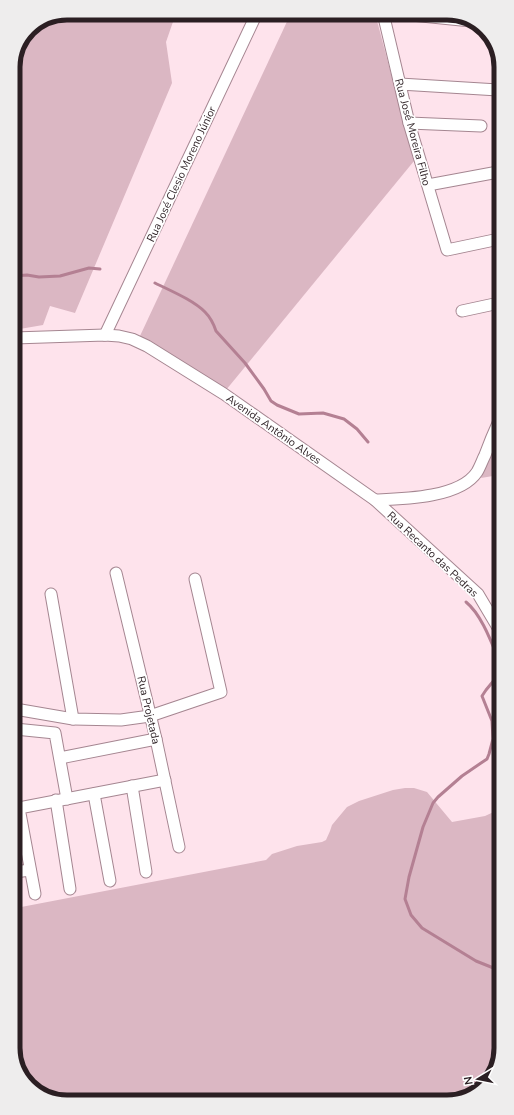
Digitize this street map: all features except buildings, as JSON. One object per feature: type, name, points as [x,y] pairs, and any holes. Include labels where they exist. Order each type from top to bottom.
[{"type":"street","name":"Rua José Clesio Moreno Júnior","points":[[105,335],[253,20]]},
{"type":"street","name":"Rua José Moreira Filho","points":[[385,20],[409,123],[447,250],[494,240]]},
{"type":"street","points":[[400,84],[494,90]]},
{"type":"street","points":[[409,123],[481,126]]},
{"type":"street","points":[[428,185],[494,173]]},
{"type":"street","points":[[462,311],[494,304]]},
{"type":"street","name":"Avenida Antônio Alves","points":[[20,338],[105,335],[132,339],[147,346],[224,394],[375,500]]},
{"type":"street","points":[[375,500],[413,498],[446,492],[460,486],[470,480],[477,472],[494,433]]},
{"type":"street","name":"Rua Recanto das Pedras","points":[[375,500],[478,594],[494,622]]},
{"type":"street","name":"Rua Projetada","points":[[116,573],[156,739],[179,847]]},
{"type":"street","points":[[20,710],[73,719],[121,720],[150,716],[221,692],[195,579]]},
{"type":"street","points":[[51,594],[73,719]]},
{"type":"street","points":[[20,730],[55,733],[60,758],[61,800],[70,889]]},
{"type":"street","points":[[60,758],[156,739]]},
{"type":"street","points":[[20,808],[165,780]]},
{"type":"street","points":[[132,786],[146,872]]},
{"type":"street","points":[[94,794],[110,881]]},
{"type":"street","points":[[20,834],[35,894]]},
{"type":"street","points":[[20,871],[30,870]]},
{"type":"shaded area","points":[[174,20],[166,42],[172,83],[75,313],[50,306],[43,325],[20,329],[20,64],[25,46],[36,32],[44,26],[58,21]]},
{"type":"shaded area","points":[[288,20],[377,20],[414,161],[226,390],[140,336]]},
{"type":"shaded area","points":[[494,443],[494,476],[481,478]]},
{"type":"shaded area","points":[[414,788],[427,792],[452,822],[485,816],[494,812],[494,1054],[489,1069],[480,1081],[473,1087],[456,1094],[447,1095],[64,1095],[44,1089],[28,1074],[20,1054],[20,907],[266,860],[272,854],[297,846],[326,840],[332,825],[347,807],[359,801],[393,790]]},
{"type":"waterway","points":[[20,276],[39,277],[60,276],[89,268],[100,269]]},
{"type":"waterway","points":[[155,283],[188,300],[209,316],[216,331],[245,363],[271,401],[299,414],[323,413],[344,419],[357,429],[368,442]]},
{"type":"waterway","points":[[466,602],[482,622],[494,649]]},
{"type":"waterway","points":[[494,680],[482,696],[492,721],[493,739],[487,759],[462,776],[433,803],[423,827],[409,877],[405,899],[411,915],[422,928],[476,961],[494,968]]}]
